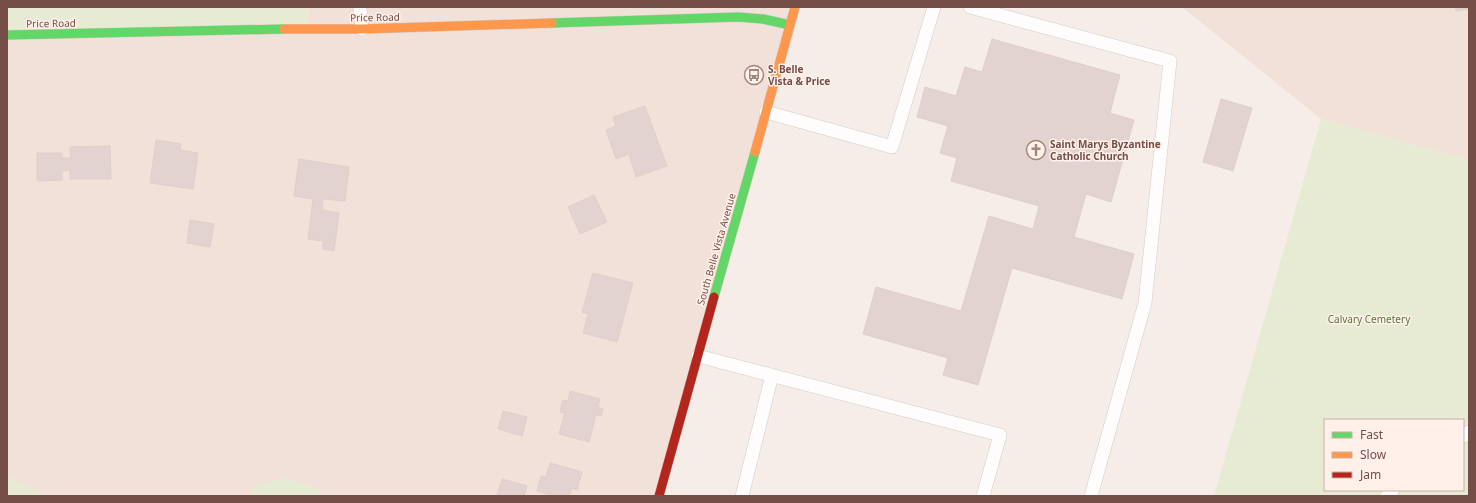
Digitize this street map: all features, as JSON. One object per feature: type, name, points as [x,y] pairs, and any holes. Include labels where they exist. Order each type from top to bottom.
[{"type":"street","name":"South Belle Vista Avenue","points":[[659,496],[795,7]]},
{"type":"street","name":"Price Road","points":[[7,35],[308,28],[362,29],[738,17],[763,19],[790,25]]},
{"type":"lane","points":[[360,7],[362,29]]},
{"type":"lane","points":[[766,112],[892,147],[934,7]]},
{"type":"lane","points":[[970,7],[1170,61],[1146,303],[1091,496]]},
{"type":"lane","points":[[698,356],[1000,435],[983,496]]},
{"type":"lane","points":[[742,496],[772,375]]},
{"type":"shaded area","points":[[310,7],[795,7],[659,496],[45,496],[7,476],[7,35],[304,29]]},
{"type":"shaded area","points":[[1182,7],[1469,7],[1469,160],[1321,119]]},
{"type":"green space","points":[[7,7],[310,7],[304,29],[7,35]]},
{"type":"green space","name":"Calvary Cemetery","points":[[1321,119],[1469,160],[1469,496],[1214,496]]},
{"type":"green space","points":[[7,476],[45,496],[7,496]]},
{"type":"green space","points":[[284,478],[315,487],[324,496],[248,496],[256,486]]},
{"type":"building","points":[[1455,7],[1469,7],[1469,9],[1456,11]]},
{"type":"building","points":[[992,39],[1120,75],[1110,113],[1134,120],[1111,202],[1086,194],[1074,237],[1134,254],[1122,299],[1012,268],[978,385],[943,375],[948,358],[863,334],[876,287],[961,311],[989,216],[1033,229],[1039,206],[951,181],[957,158],[940,153],[948,126],[917,117],[925,87],[956,96],[965,67],[982,72]]},
{"type":"building","points":[[1221,99],[1252,108],[1233,171],[1203,162]]},
{"type":"building","points":[[645,106],[667,166],[636,177],[629,154],[616,159],[606,130],[616,126],[613,117]]},
{"type":"building","points":[[156,140],[181,144],[180,150],[198,153],[193,189],[150,183]]},
{"type":"building","points":[[110,146],[111,179],[70,179],[70,170],[62,171],[62,180],[37,181],[37,153],[62,153],[62,158],[71,158],[70,147]]},
{"type":"building","points":[[299,159],[349,167],[345,201],[323,199],[322,210],[339,213],[334,251],[323,249],[323,241],[308,239],[313,199],[294,196]]},
{"type":"building","points":[[594,195],[607,222],[580,234],[568,207]]},
{"type":"building","points":[[190,220],[214,224],[210,247],[187,243]]},
{"type":"building","points":[[593,273],[633,283],[617,342],[583,333],[588,314],[582,312]]},
{"type":"building","points":[[570,391],[600,399],[598,407],[603,409],[601,416],[596,415],[589,442],[559,434],[565,413],[560,412],[563,400],[568,401]]},
{"type":"building","points":[[503,411],[527,417],[522,436],[498,429]]},
{"type":"building","points":[[550,463],[582,472],[577,490],[572,488],[569,496],[553,496],[537,491],[541,476],[546,477]]},
{"type":"building","points":[[502,479],[527,486],[524,496],[497,496]]},
{"type":"traffic: fast","points":[[552,23],[738,17],[763,19],[790,25]]},
{"type":"traffic: fast","points":[[7,35],[284,29]]},
{"type":"traffic: fast","points":[[714,297],[755,152]]},
{"type":"traffic: slow","points":[[755,152],[795,7]]},
{"type":"traffic: slow","points":[[284,29],[362,29],[552,23]]},
{"type":"traffic: jam","points":[[659,496],[714,297]]},
{"type":"place","name":"S. Belle Vista & Price","points":[[754,75]]},
{"type":"place","name":"Saint Marys Byzantine Catholic Church","points":[[1036,150]]}]
